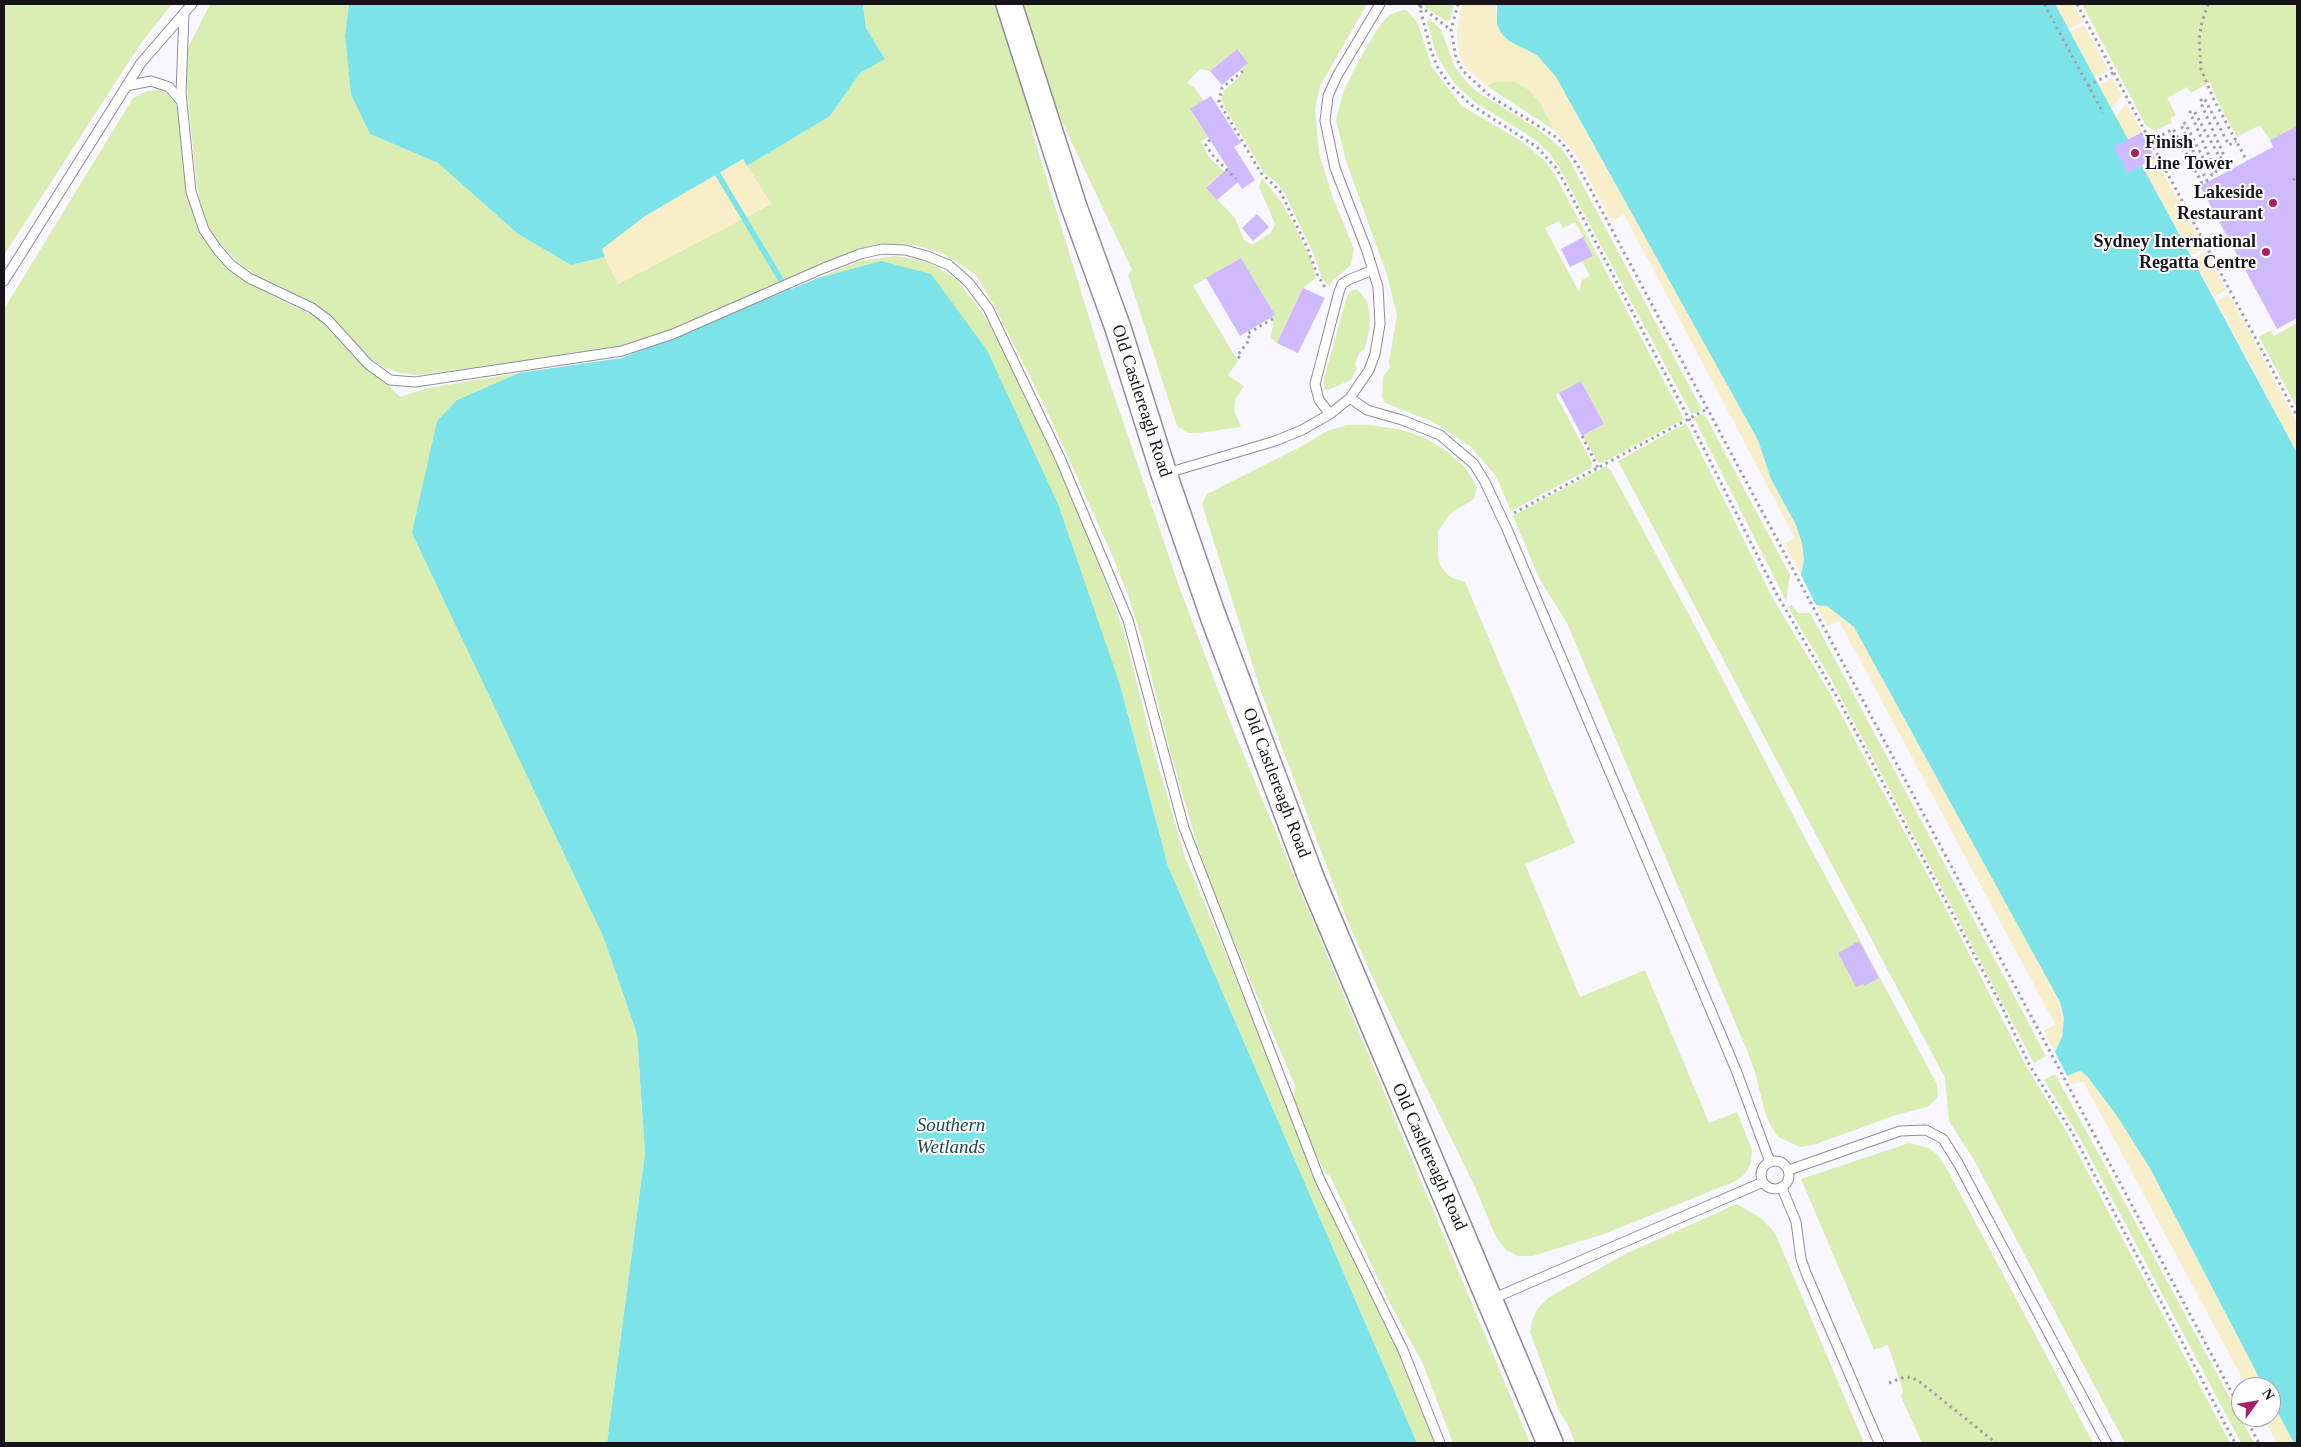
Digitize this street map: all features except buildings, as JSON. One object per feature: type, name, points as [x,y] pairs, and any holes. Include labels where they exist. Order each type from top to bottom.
[{"type":"street","name":"Old Castlereagh Road","points":[[1012,13],[1074,207],[1118,328],[1164,474],[1213,616],[1312,880],[1392,1073],[1491,1299],[1550,1443]]},
{"type":"lane","points":[[4,281],[141,63],[192,4]]},
{"type":"lane","points":[[1164,474],[1275,441],[1302,430],[1330,414],[1350,398],[1369,370],[1378,340],[1380,305],[1373,270],[1334,168],[1325,115],[1328,96],[1337,76],[1380,4]]},
{"type":"lane","points":[[184,13],[182,102],[191,192],[204,230],[217,249],[231,264],[249,278],[312,308],[328,320],[368,364],[390,380],[414,382],[622,352],[673,334],[824,268],[860,254],[882,249],[905,250],[927,256],[948,265],[969,283],[988,308],[1060,458],[1128,620],[1188,837],[1320,1180],[1403,1350],[1440,1443]]},
{"type":"lane","points":[[126,86],[151,81],[169,87],[182,102]]},
{"type":"lane","points":[[1330,414],[1319,400],[1314,384],[1338,292],[1342,284],[1348,280],[1373,270]]},
{"type":"lane","points":[[1350,398],[1367,410],[1428,429],[1458,448],[1474,464],[1502,519],[1736,1070],[1770,1162]]},
{"type":"lane","points":[[1789,1170],[1900,1132],[1926,1130],[1943,1140],[1958,1163],[2107,1443]]},
{"type":"lane","points":[[1770,1162],[1781,1162],[1789,1170],[1788,1182],[1782,1188],[1773,1190],[1763,1182],[1761,1173],[1766,1164],[1770,1162]]},
{"type":"lane","points":[[1491,1299],[1763,1182]]},
{"type":"lane","points":[[1782,1188],[1796,1222],[1799,1247],[1806,1272],[1879,1443]]},
{"type":"path","points":[[1458,4],[1451,30],[1456,57],[1462,70],[1490,96],[1541,126],[1567,149],[2231,1391]]},
{"type":"path","points":[[2044,4],[2103,113]]},
{"type":"path","points":[[2077,4],[2297,416]]},
{"type":"path","points":[[2208,4],[2202,22],[2200,39],[2201,69],[2214,100],[2247,161]]},
{"type":"path","points":[[1419,5],[1451,30]]},
{"type":"path","points":[[1419,5],[1431,51],[1438,68],[1449,84],[1470,104],[1537,147],[1556,168],[1689,419],[1776,593],[1841,704],[2001,1005],[2030,1066],[2073,1134],[2235,1443]]},
{"type":"path","points":[[1243,70],[1222,88],[1218,99],[1221,109],[1261,173],[1280,191],[1314,261],[1317,274],[1328,291]]},
{"type":"path","points":[[2088,86],[2114,72]]},
{"type":"path","points":[[2151,141],[2173,129],[2202,183],[2206,181],[2181,125],[2185,123],[2212,174],[2216,172],[2190,112],[2194,110],[2220,158],[2224,156],[2200,101],[2204,98],[2229,145],[2236,140]]},
{"type":"path","points":[[1210,140],[1205,144],[1214,157],[1236,179]]},
{"type":"path","points":[[2293,180],[2297,177]]},
{"type":"path","points":[[1240,358],[1237,356],[1250,338],[1246,334],[1274,318]]},
{"type":"path","points":[[1502,519],[1707,409]]},
{"type":"path","points":[[1582,436],[1598,468]]},
{"type":"path","points":[[1889,1384],[1902,1378],[1911,1378],[1920,1382],[1996,1443]]},
{"type":"path","points":[[2250,1427],[2259,1443]]},
{"type":"green space","points":[[4,4],[172,4],[141,43],[4,255]]},
{"type":"green space","points":[[210,4],[349,4],[345,36],[351,95],[370,134],[438,163],[518,234],[571,265],[605,257],[618,284],[771,204],[747,166],[830,116],[860,73],[885,59],[866,28],[863,4],[996,4],[1005,32],[1032,33],[1023,4],[1367,4],[1320,86],[1315,109],[1319,153],[1333,198],[1354,249],[1351,265],[1333,280],[1330,287],[1322,278],[1313,253],[1285,194],[1277,183],[1264,173],[1223,104],[1221,98],[1224,91],[1244,72],[1242,69],[1248,63],[1237,49],[1210,71],[1200,69],[1187,83],[1194,87],[1204,101],[1190,110],[1208,137],[1201,142],[1210,158],[1235,182],[1230,188],[1219,176],[1206,188],[1235,218],[1244,240],[1252,245],[1271,233],[1275,224],[1259,187],[1262,178],[1280,200],[1293,223],[1311,260],[1316,278],[1303,288],[1277,343],[1271,338],[1274,315],[1241,258],[1193,286],[1238,361],[1228,375],[1244,386],[1235,400],[1234,411],[1241,427],[1188,433],[1177,426],[1128,275],[1132,270],[1058,113],[1049,88],[1024,94],[1029,108],[1033,134],[1102,360],[1180,589],[1231,724],[1530,1443],[1453,1443],[1423,1364],[1387,1298],[1330,1176],[1326,1174],[1293,1109],[1295,1086],[1214,894],[1194,834],[1168,743],[1142,639],[1129,598],[1113,557],[1050,417],[995,307],[975,274],[942,253],[915,245],[886,244],[857,249],[686,324],[625,346],[593,353],[418,375],[400,373],[385,368],[361,352],[330,315],[318,306],[258,277],[239,263],[212,235],[204,218],[197,188],[186,79],[188,48]]},
{"type":"green space","points":[[1424,4],[1454,4],[1450,20],[1446,21],[1425,7]]},
{"type":"green space","points":[[2082,4],[2297,4],[2297,126],[2270,140],[2260,125],[2237,137],[2216,98],[2210,82],[2191,93],[2187,87],[2167,98],[2176,115],[2170,118],[2172,123],[2155,130],[2151,129],[2145,124]]},
{"type":"green space","points":[[1403,10],[1408,11],[1418,24],[1432,67],[1462,106],[1521,141],[1544,160],[1554,173],[1684,419],[1602,463],[1598,462],[1583,436],[1604,424],[1581,381],[1556,395],[1592,463],[1591,468],[1511,511],[1496,476],[1470,446],[1433,422],[1385,403],[1382,397],[1383,377],[1390,368],[1389,362],[1397,315],[1387,275],[1346,161],[1336,120],[1344,90],[1359,60],[1378,28],[1389,15]],"holes":[[[1559,221],[1563,228],[1575,222],[1593,256],[1582,261],[1590,276],[1582,280],[1579,292],[1545,228]]]},
{"type":"green space","points":[[1429,18],[1441,30],[1455,67],[1476,91],[1538,129],[1562,149],[1701,408],[1699,411],[1692,415],[1560,169],[1548,152],[1536,140],[1476,103],[1454,83],[1437,56],[1427,22]]},
{"type":"green space","points":[[1494,82],[1515,82],[1528,89],[1541,104],[1554,130],[1487,86]]},
{"type":"green space","points":[[158,90],[167,93],[176,104],[180,115],[188,195],[220,258],[228,268],[274,297],[323,320],[400,397],[428,388],[519,373],[457,400],[603,936],[637,1034],[645,1153],[607,1443],[4,1443],[4,309],[133,98],[147,91]]},
{"type":"green space","points":[[896,256],[928,262],[956,279],[986,318],[1022,388],[1083,521],[1124,632],[1153,747],[1185,857],[1328,1198],[1397,1348],[1436,1443],[1417,1443],[1168,866],[1120,685],[881,261],[818,278],[859,261]]},
{"type":"green space","points":[[1357,289],[1367,301],[1370,315],[1365,349],[1359,353],[1355,364],[1357,369],[1351,380],[1328,390],[1325,389],[1323,382],[1347,296],[1350,291]]},
{"type":"green space","points":[[2297,323],[2297,408],[2259,337],[2271,330],[2274,336]]},
{"type":"green space","points":[[1700,414],[1705,415],[1790,575],[1786,601],[1694,418]]},
{"type":"green space","points":[[1686,423],[1772,597],[1828,690],[1955,926],[2026,1066],[2065,1129],[2230,1443],[2125,1443],[1974,1160],[1949,1121],[1945,1078],[1618,461]]},
{"type":"green space","points":[[1347,425],[1369,425],[1398,429],[1423,437],[1445,450],[1463,465],[1472,478],[1477,487],[1474,499],[1451,513],[1438,531],[1438,557],[1441,567],[1450,577],[1465,582],[1575,843],[1525,864],[1580,997],[1645,970],[1709,1123],[1737,1112],[1752,1150],[1751,1163],[1745,1174],[1736,1181],[1604,1234],[1533,1256],[1518,1256],[1506,1250],[1496,1237],[1475,1187],[1372,976],[1347,920],[1261,692],[1202,504],[1207,494],[1304,445],[1327,431]]},
{"type":"green space","points":[[1606,466],[1610,469],[1702,639],[1797,823],[1937,1084],[1938,1097],[1927,1107],[1896,1115],[1813,1145],[1800,1147],[1778,1137],[1771,1126],[1765,1113],[1755,1072],[1746,1048],[1567,623],[1540,580],[1513,516]]},
{"type":"green space","points":[[1791,605],[1798,613],[1810,613],[1936,848],[2046,1056],[2034,1063],[1831,679],[1788,607]]},
{"type":"green space","points":[[2055,1074],[2109,1173],[2231,1400],[2231,1424],[2081,1140],[2044,1080]]},
{"type":"green space","points":[[1909,1143],[1929,1148],[1938,1155],[1948,1171],[2093,1443],[1922,1443],[1901,1397],[1903,1390],[1888,1345],[1874,1350],[1801,1179]]},
{"type":"green space","points":[[1737,1204],[1761,1218],[1775,1233],[1864,1443],[1575,1443],[1568,1425],[1559,1411],[1530,1332],[1537,1309],[1548,1298],[1625,1254]]},
{"type":"green space","points":[[2233,1427],[2245,1427],[2254,1443],[2241,1443]]},
{"type":"sand","points":[[1462,4],[1497,4],[1496,11],[1509,41],[1537,55],[1556,77],[1758,440],[1771,479],[1796,525],[1802,543],[1804,560],[1801,575],[1784,544],[1795,538],[1624,214],[1611,221],[1577,156],[1554,130],[1541,104],[1528,89],[1515,82],[1494,82],[1487,86],[1467,69],[1461,59],[1458,45],[1457,31]]},
{"type":"sand","points":[[2055,4],[2073,4],[2083,22],[2068,29]]},
{"type":"sand","points":[[2084,25],[2109,71],[2094,78],[2070,32]]},
{"type":"sand","points":[[2112,78],[2122,95],[2111,109],[2098,85]]},
{"type":"sand","points":[[2126,104],[2142,132],[2127,140],[2115,117]]},
{"type":"sand","points":[[2155,158],[2204,248],[2192,255],[2141,166]]},
{"type":"sand","points":[[743,159],[771,204],[618,284],[601,249],[644,216]]},
{"type":"sand","points":[[2206,252],[2226,290],[2214,297],[2194,259]]},
{"type":"sand","points":[[2229,294],[2297,423],[2297,453],[2217,301]]},
{"type":"sand","points":[[1816,605],[1827,605],[1854,627],[2060,1002],[2064,1018],[2062,1037],[2055,1052],[2044,1031],[2055,1024],[1839,621],[1828,626]]},
{"type":"sand","points":[[2080,1071],[2087,1076],[2117,1116],[2151,1170],[2259,1377],[2242,1377],[2083,1081],[2072,1085],[2067,1076]]},
{"type":"sand","points":[[2281,1419],[2294,1443],[2277,1443],[2268,1427],[2281,1427]]},
{"type":"water","points":[[349,4],[863,4],[866,28],[885,59],[860,73],[830,116],[747,166],[743,159],[645,216],[602,249],[605,257],[571,265],[518,234],[438,163],[370,134],[351,95],[345,36]]},
{"type":"water","name":"Sydney International Regatta Centre","points":[[1497,4],[2055,4],[2297,453],[2297,1443],[2294,1443],[2281,1419],[2281,1377],[2259,1377],[2151,1170],[2117,1116],[2087,1076],[2080,1071],[2067,1076],[2055,1052],[2062,1037],[2064,1018],[2060,1002],[1854,627],[1827,606],[1816,605],[1801,575],[1804,560],[1802,543],[1796,525],[1771,479],[1758,440],[1556,77],[1537,55],[1509,41],[1501,33],[1497,24]]},
{"type":"water","name":"Southern Wetlands","points":[[881,261],[931,274],[987,350],[1058,504],[1120,685],[1168,866],[1417,1443],[607,1443],[645,1153],[637,1034],[603,936],[412,533],[437,421],[457,400],[519,373],[622,358],[818,278]]},
{"type":"waterway","points":[[717,173],[787,290]]},
{"type":"place","name":"Finish Line Tower","points":[[2135,153]]},
{"type":"place","name":"Lakeside Restaurant","points":[[2273,203]]},
{"type":"place","name":"Sydney International Regatta Centre","points":[[2266,252]]}]
